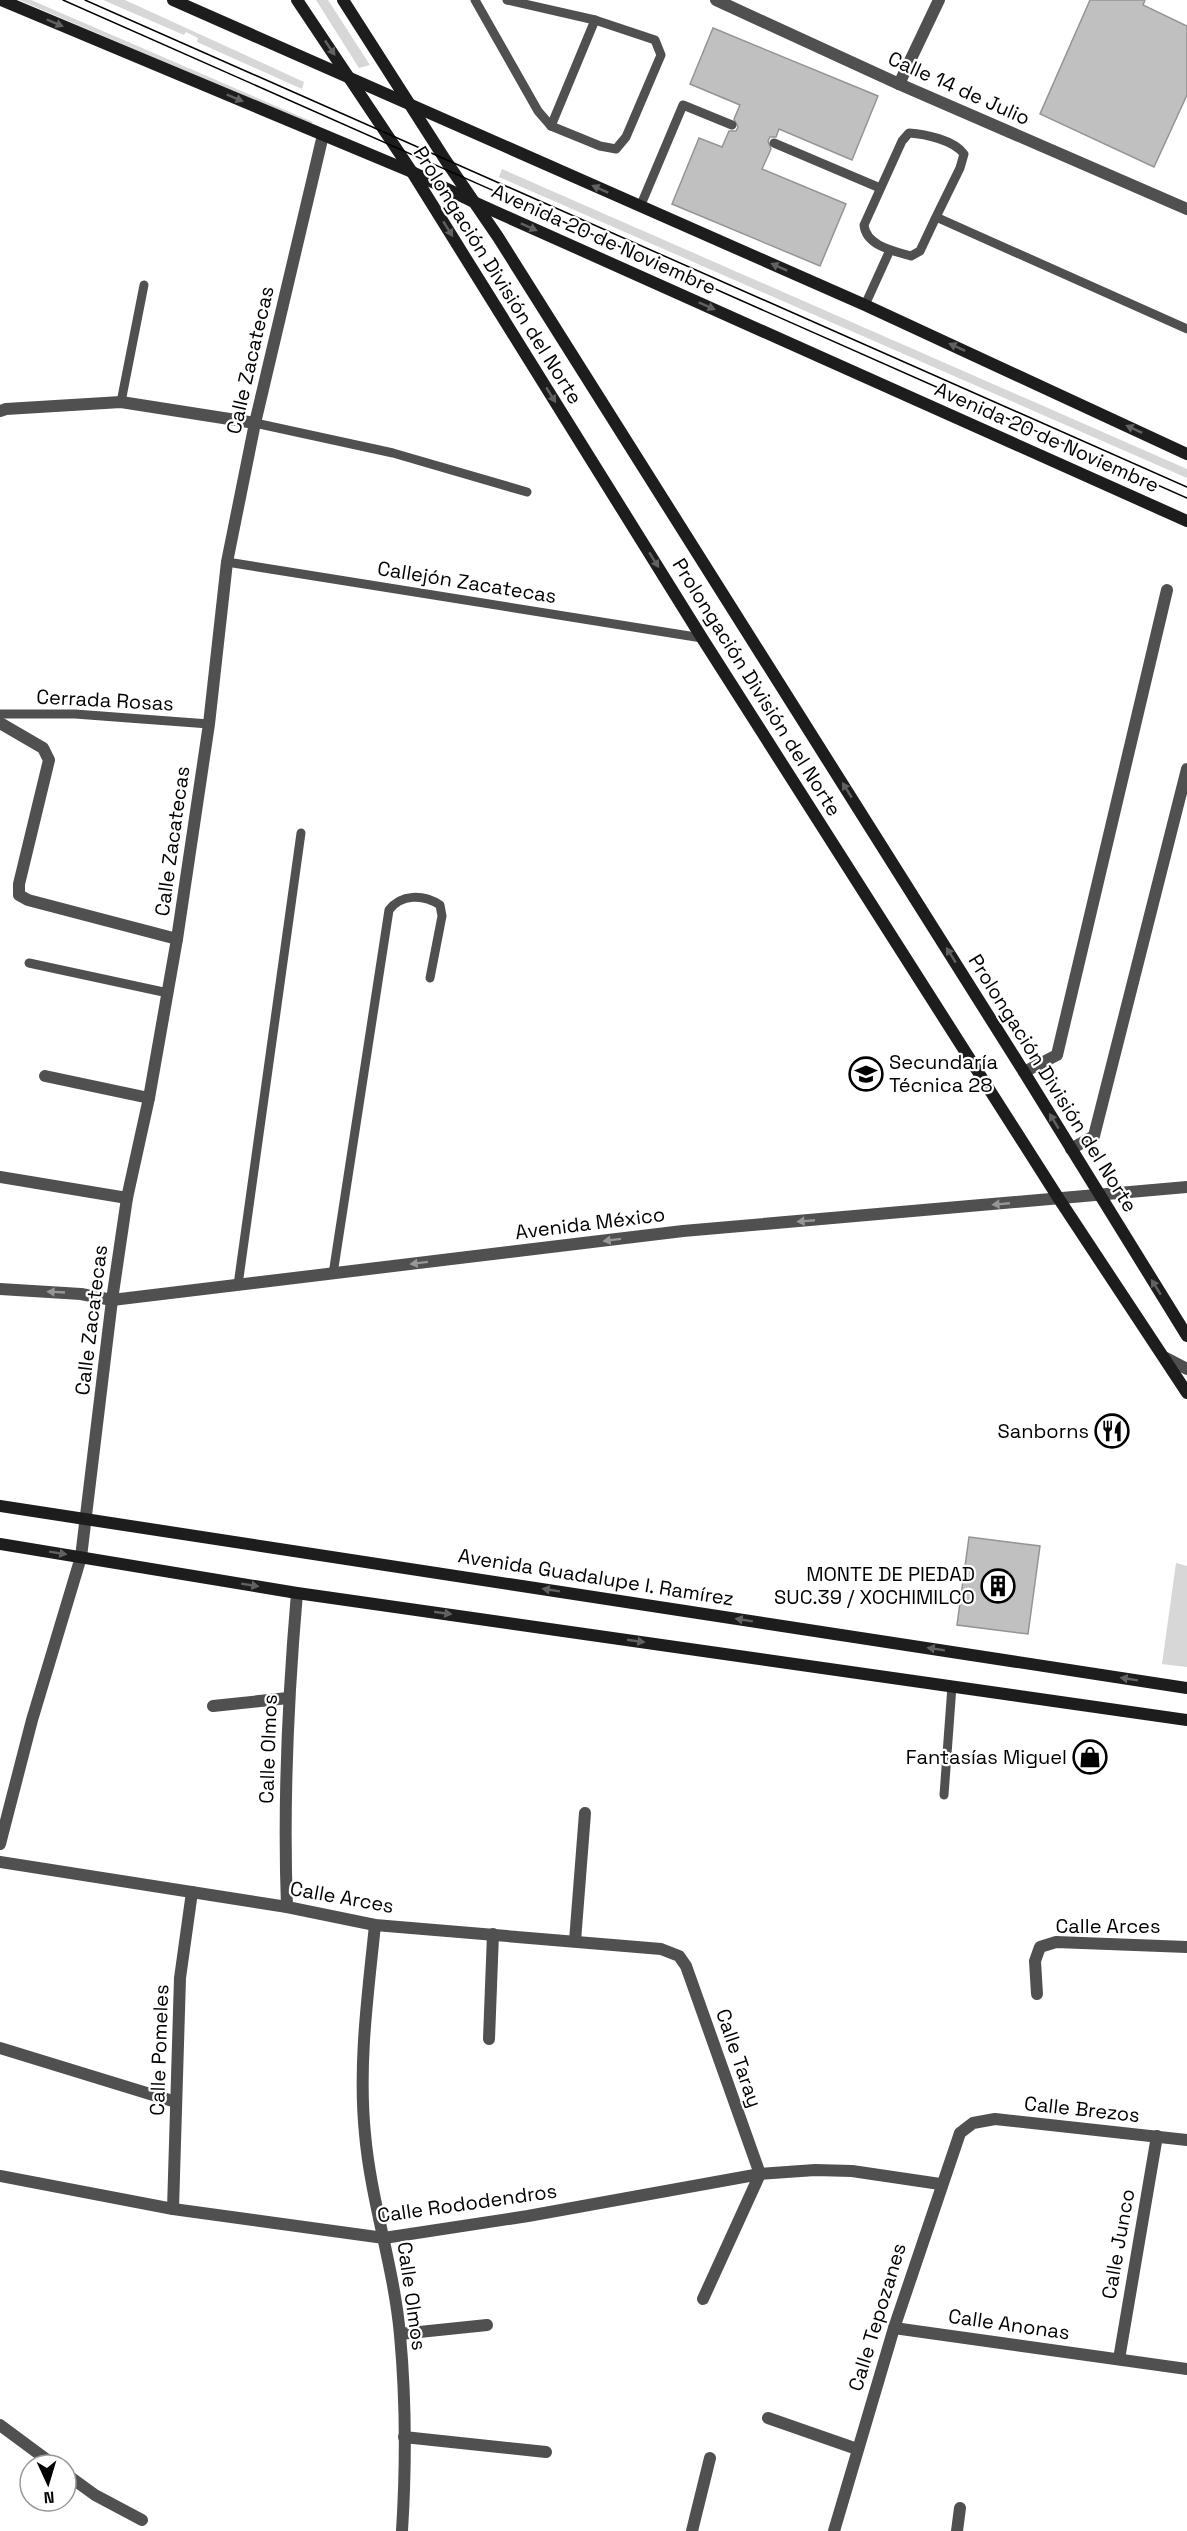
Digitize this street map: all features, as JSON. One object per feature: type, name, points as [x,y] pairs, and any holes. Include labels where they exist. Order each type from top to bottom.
[{"type":"main road","name":"Avenida 20 de Noviembre","points":[[1,0],[412,172],[476,203],[1187,521]]},
{"type":"main road","points":[[173,0],[865,305],[1187,454]]},
{"type":"main road","name":"Prolongación División del Norte","points":[[297,0],[412,172],[702,638],[1059,1199],[1187,1393]]},
{"type":"main road","name":"Prolongación División del Norte","points":[[343,0],[476,203],[1024,1072],[1187,1336]]},
{"type":"main road","name":"Avenida Guadalupe I. Ramírez","points":[[0,1506],[1187,1688]]},
{"type":"main road","points":[[0,1544],[297,1593],[1187,1720]]},
{"type":"street","name":"Calle 14 de Julio","points":[[716,0],[899,84],[1187,209]]},
{"type":"street","points":[[899,84],[939,0]]},
{"type":"street","name":"Calle Zacatecas","points":[[0,1844],[32,1720],[81,1557],[112,1300],[127,1198],[149,1098],[177,939],[209,724],[227,562],[255,423],[323,135]]},
{"type":"street","points":[[0,411],[121,402],[255,423]]},
{"type":"street","points":[[1024,1072],[1057,1055],[1167,590]]},
{"type":"street","points":[[0,723],[43,748],[49,760],[19,884],[19,895],[28,900],[177,939]]},
{"type":"street","points":[[1071,1149],[1094,1136],[1187,769]]},
{"type":"street","points":[[45,1076],[149,1098]]},
{"type":"street","points":[[0,1177],[127,1198]]},
{"type":"street","name":"Avenida México","points":[[0,1289],[81,1294],[112,1300],[683,1232],[1187,1187]]},
{"type":"street","points":[[1166,1358],[1187,1368]]},
{"type":"street","name":"Calle Olmos","points":[[287,1907],[285,1836],[288,1698],[297,1593]]},
{"type":"street","points":[[213,1706],[288,1698]]},
{"type":"street","points":[[575,1941],[585,1813]]},
{"type":"street","name":"Calle Arces","points":[[0,1862],[287,1907],[375,1924],[661,1949],[679,1956]]},
{"type":"street","name":"Calle Pomeles","points":[[173,2209],[180,1978],[192,1892]]},
{"type":"street","name":"Calle Olmos","points":[[375,1924],[363,2054],[365,2133],[375,2209],[384,2238],[400,2334],[405,2482],[402,2531]]},
{"type":"street","points":[[489,2039],[493,1934]]},
{"type":"street","name":"Calle Arces","points":[[1037,1994],[1035,1961],[1040,1947],[1056,1942],[1187,1947]]},
{"type":"street","name":"Calle Taray","points":[[679,1956],[686,1966],[760,2174]]},
{"type":"street","points":[[0,2048],[176,2102]]},
{"type":"street","name":"Calle Brezos","points":[[973,2123],[994,2120],[1187,2140]]},
{"type":"street","name":"Calle Tepozanes","points":[[834,2531],[856,2450],[940,2184],[960,2133],[973,2123]]},
{"type":"street","name":"Calle Junco","points":[[1119,2359],[1157,2136]]},
{"type":"street","name":"Calle Rododendros","points":[[0,2176],[173,2209],[384,2238],[528,2216],[760,2174],[815,2170],[852,2171],[940,2184]]},
{"type":"street","points":[[703,2299],[760,2174]]},
{"type":"street","points":[[400,2334],[487,2325]]},
{"type":"street","name":"Calle Anonas","points":[[894,2328],[1187,2369]]},
{"type":"street","points":[[768,2418],[856,2450]]},
{"type":"street","points":[[0,2425],[38,2453]]},
{"type":"street","points":[[404,2437],[546,2452]]},
{"type":"street","points":[[692,2531],[710,2458]]},
{"type":"street","points":[[78,2483],[95,2495],[142,2520]]},
{"type":"street","points":[[957,2531],[960,2508]]},
{"type":"lane","points":[[475,0],[538,111],[551,126],[600,146],[616,149],[626,137],[661,55],[655,40],[594,20],[507,0]]},
{"type":"lane","points":[[551,126],[594,20]]},
{"type":"lane","points":[[640,207],[683,105],[732,125]]},
{"type":"lane","points":[[909,133],[921,134],[959,148],[964,154],[960,168],[936,217],[920,251],[911,256],[890,250],[872,241],[865,233],[864,225],[880,188],[902,141],[909,133]]},
{"type":"lane","points":[[774,143],[880,188]]},
{"type":"lane","points":[[936,217],[1187,328]]},
{"type":"lane","points":[[865,305],[890,250]]},
{"type":"lane","points":[[121,402],[144,285]]},
{"type":"lane","points":[[255,423],[393,453],[527,492]]},
{"type":"lane","name":"Callejón Zacatecas","points":[[227,562],[702,638]]},
{"type":"lane","name":"Cerrada Rosas","points":[[0,714],[75,714],[209,724]]},
{"type":"lane","points":[[238,1286],[301,833]]},
{"type":"lane","points":[[333,1274],[389,910],[395,902],[409,897],[432,899],[440,905],[442,916],[430,978]]},
{"type":"lane","points":[[29,963],[168,993]]},
{"type":"lane","points":[[944,1795],[952,1686]]},
{"type":"shaded area","points":[[19,0],[31,0],[313,122],[311,124]]},
{"type":"shaded area","points":[[103,0],[125,0],[304,82],[302,89],[197,42],[198,38],[186,32],[184,35]]},
{"type":"shaded area","points":[[316,0],[328,0],[370,65],[359,68]]},
{"type":"shaded area","points":[[502,169],[1187,469],[1187,478],[499,177]]},
{"type":"shaded area","points":[[1176,1563],[1187,1566],[1187,1667],[1162,1664]]},
{"type":"building","points":[[1090,0],[1145,0],[1143,5],[1187,26],[1187,95],[1154,167],[1040,114]]},
{"type":"building","points":[[713,28],[878,96],[852,160],[779,129],[776,137],[770,137],[768,141],[771,149],[762,169],[846,204],[820,266],[672,204],[699,138],[722,147],[729,131],[736,131],[738,127],[734,119],[740,105],[690,84]]},
{"type":"building","name":"MONTE DE PIEDAD SUC.39 / XOCHIMILCO","points":[[969,1537],[1040,1546],[1028,1634],[957,1625]]},
{"type":"tram line","points":[[63,0],[1187,498]]},
{"type":"tram line","points":[[85,0],[1187,487]]},
{"type":"place","name":"Secundaría Técnica 28","points":[[866,1074]]},
{"type":"place","name":"Sanborns","points":[[1112,1431]]},
{"type":"place","name":"MONTE DE PIEDAD SUC.39 / XOCHIMILCO","points":[[998,1586]]},
{"type":"place","name":"Fantasías Miguel","points":[[1090,1757]]}]
